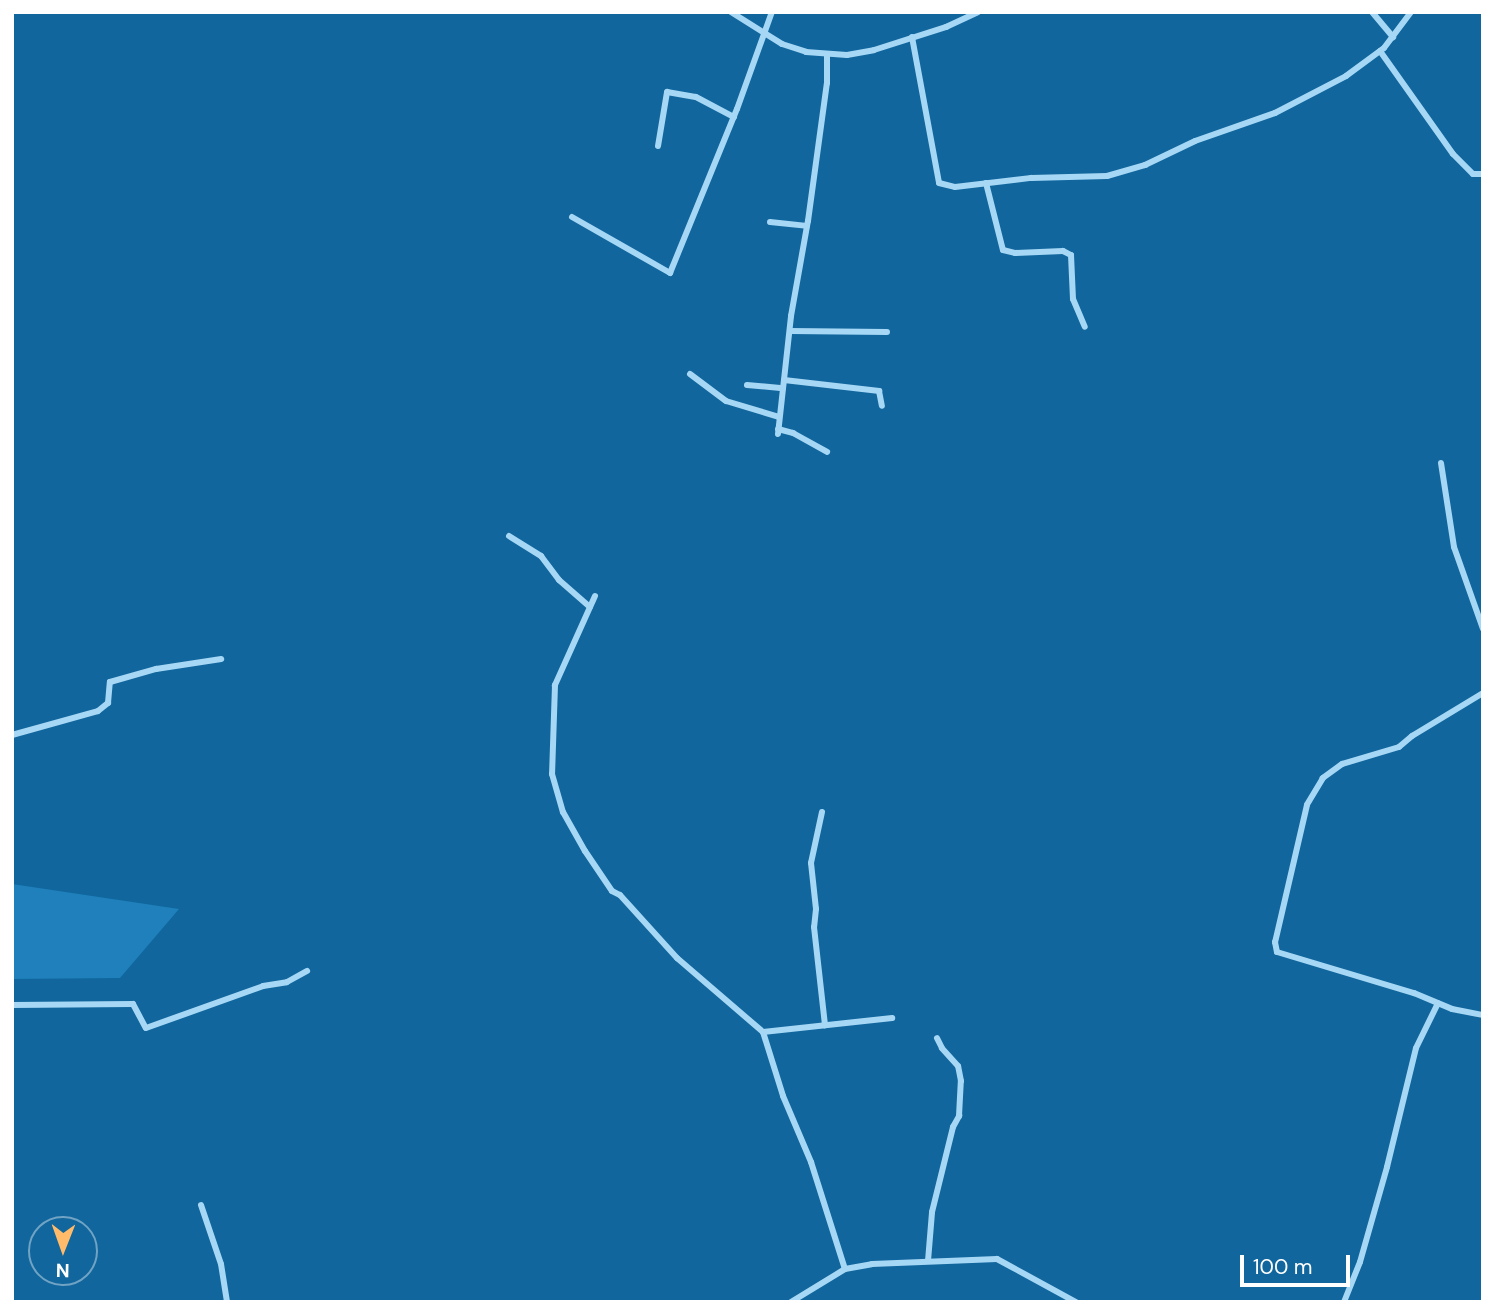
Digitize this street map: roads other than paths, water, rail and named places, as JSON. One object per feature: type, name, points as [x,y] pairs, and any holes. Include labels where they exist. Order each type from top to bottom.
[{"type":"street","points":[[730,12],[782,44],[827,54],[874,50],[946,27],[978,12]]},
{"type":"street","points":[[572,217],[670,272],[734,117],[772,12]]},
{"type":"street","points":[[1372,12],[1394,37]]},
{"type":"street","points":[[912,37],[939,183],[955,187],[1107,176],[1145,165],[1195,141],[1275,113],[1346,76],[1380,51],[1394,37],[1411,12]]},
{"type":"street","points":[[1380,51],[1466,170],[1473,174],[1483,174]]},
{"type":"street","points":[[827,54],[827,83],[790,331],[778,432],[793,433],[827,452]]},
{"type":"street","points":[[658,146],[667,92],[696,97],[716,110],[734,117]]},
{"type":"street","points":[[986,183],[1003,250],[1015,253],[1063,251],[1071,255],[1073,299],[1085,327]]},
{"type":"street","points":[[770,222],[807,226]]},
{"type":"street","points":[[790,331],[887,332]]},
{"type":"street","points":[[690,374],[726,401],[779,417]]},
{"type":"street","points":[[784,380],[879,391],[882,406]]},
{"type":"street","points":[[747,385],[783,388]]},
{"type":"street","points":[[1441,463],[1454,547],[1483,629]]},
{"type":"street","points":[[509,536],[541,556],[559,580],[590,607]]},
{"type":"street","points":[[595,596],[555,685],[552,774],[563,812],[584,851],[612,891],[621,895],[650,932],[683,963],[763,1032],[783,1096],[811,1162],[845,1269]]},
{"type":"street","points":[[12,735],[98,711],[108,703],[110,682],[156,669],[221,659]]},
{"type":"street","points":[[1483,693],[1399,747],[1342,764],[1323,778],[1307,805],[1275,942],[1277,952],[1483,1015]]},
{"type":"street","points":[[822,812],[811,863],[816,909],[814,927],[825,1025]]},
{"type":"street","points":[[12,1004],[133,1004],[146,1028],[263,986],[287,982],[307,971]]},
{"type":"street","points":[[1344,1302],[1360,1262],[1387,1167],[1416,1048],[1438,1003]]},
{"type":"street","points":[[763,1032],[892,1018]]},
{"type":"street","points":[[928,1261],[932,1212],[953,1127],[959,1116],[961,1081],[958,1066],[937,1038]]},
{"type":"street","points":[[201,1205],[220,1264],[227,1302]]},
{"type":"street","points":[[791,1302],[845,1269],[872,1264],[997,1259],[1076,1302]]}]
